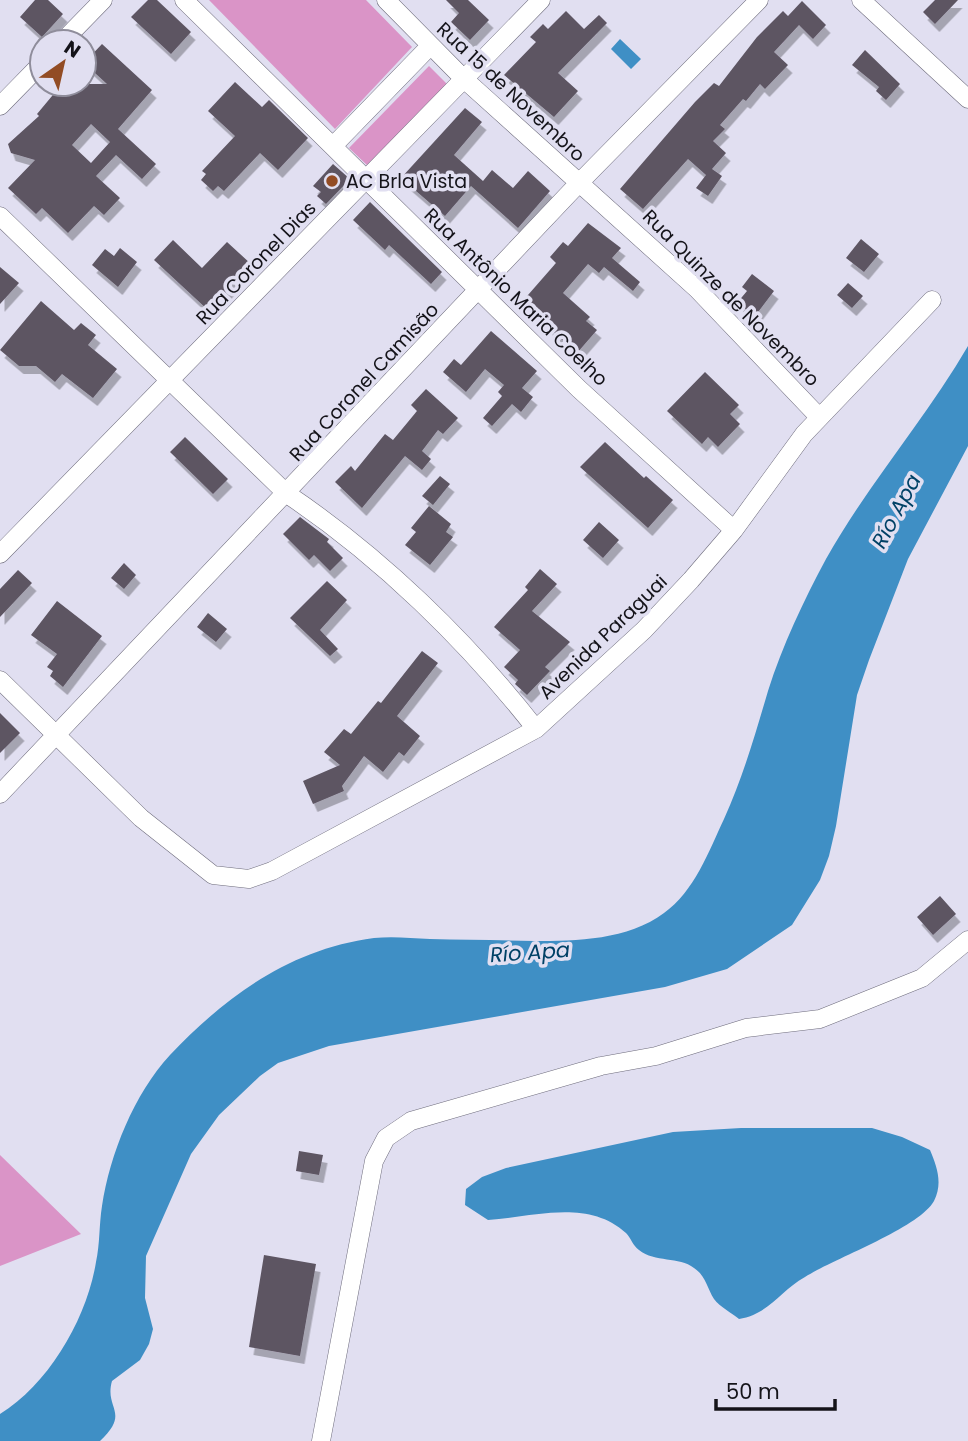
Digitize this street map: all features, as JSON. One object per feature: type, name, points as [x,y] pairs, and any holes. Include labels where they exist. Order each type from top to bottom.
[{"type":"street","points":[[76,28],[103,0]]},
{"type":"street","name":"Rua Antônio Maria Coelho","points":[[185,0],[579,389],[734,530]]},
{"type":"street","name":"Rua 15 de Novembro","points":[[386,0],[464,79],[578,184]]},
{"type":"street","name":"Rua Coronel Dias","points":[[0,554],[541,0]]},
{"type":"street","name":"Rua Coronel Camisão","points":[[0,794],[59,735],[578,184],[759,0]]},
{"type":"street","points":[[861,0],[968,99]]},
{"type":"street","points":[[333,146],[430,46]]},
{"type":"street","points":[[0,106],[28,77]]},
{"type":"street","name":"Rua Quinze de Novembro","points":[[578,184],[613,211],[697,289],[819,417]]},
{"type":"street","points":[[0,216],[287,494],[326,520],[390,576],[476,659],[536,729]]},
{"type":"street","name":"Avenida Paraguai","points":[[59,735],[141,818],[213,875],[249,879],[272,871],[536,729],[643,630],[734,530],[819,417],[868,370],[932,300]]},
{"type":"street","points":[[0,680],[59,735]]},
{"type":"street","points":[[321,1441],[374,1161],[394,1130],[411,1121],[601,1066],[656,1056],[746,1028],[820,1019],[922,978],[968,940]]},
{"type":"shaded area","points":[[209,0],[366,0],[412,47],[335,129]]},
{"type":"shaded area","points":[[429,66],[447,84],[368,166],[349,148]]},
{"type":"shaded area","points":[[0,1155],[81,1234],[0,1266]]},
{"type":"water","points":[[620,39],[641,59],[631,69],[611,49]]},
{"type":"water","name":"Río Apa","points":[[968,346],[968,446],[908,559],[869,660],[857,695],[829,856],[820,880],[792,925],[727,969],[665,987],[329,1046],[278,1063],[260,1076],[219,1115],[191,1154],[146,1256],[145,1298],[153,1329],[149,1344],[140,1360],[112,1381],[110,1390],[115,1417],[109,1431],[100,1441],[0,1441],[0,1414],[18,1401],[50,1367],[75,1327],[84,1305],[97,1255],[101,1213],[111,1166],[135,1106],[170,1055],[214,1013],[262,978],[288,964],[315,952],[344,944],[388,937],[534,941],[602,937],[635,929],[650,922],[684,894],[706,857],[731,803],[780,657],[826,559],[860,504],[934,400]]},
{"type":"water","points":[[741,1128],[872,1128],[902,1137],[930,1150],[938,1175],[937,1194],[925,1211],[911,1222],[818,1270],[758,1312],[739,1319],[717,1302],[698,1271],[688,1264],[645,1254],[626,1233],[611,1222],[595,1216],[560,1212],[488,1220],[465,1205],[466,1189],[482,1177],[506,1168],[673,1132]]},
{"type":"building","points":[[35,0],[48,0],[63,14],[50,28],[32,28],[20,17]]},
{"type":"building","points":[[148,0],[157,0],[191,32],[171,54],[131,17]]},
{"type":"building","points":[[446,0],[468,0],[489,20],[470,40],[451,22],[459,13]]},
{"type":"building","points":[[935,0],[958,0],[935,24],[923,12]]},
{"type":"building","points":[[802,1],[826,25],[813,39],[799,25],[774,52],[788,65],[765,89],[760,84],[746,101],[743,99],[720,125],[725,129],[713,141],[726,153],[712,169],[722,176],[708,196],[696,188],[706,175],[688,159],[643,209],[620,189],[695,102],[714,83],[719,86],[757,37],[783,11],[788,16]]},
{"type":"building","points":[[566,11],[584,29],[599,15],[607,23],[558,73],[578,91],[554,117],[504,75],[536,42],[530,37],[543,24],[548,29]]},
{"type":"building","points":[[102,44],[152,90],[118,129],[156,164],[142,179],[116,155],[96,176],[120,198],[104,215],[94,206],[68,233],[42,208],[36,214],[8,188],[35,160],[11,153],[8,144],[39,116],[37,114],[50,98],[98,98],[98,84],[107,84],[98,76],[98,48]],"holes":[[[91,124],[110,142],[91,163],[72,145]]]},
{"type":"building","points":[[865,50],[900,84],[886,100],[876,91],[879,87],[852,65]]},
{"type":"building","points":[[235,82],[262,107],[269,100],[308,138],[278,170],[260,153],[224,191],[218,186],[213,191],[201,180],[206,174],[202,171],[235,136],[208,111]]},
{"type":"building","points":[[465,108],[482,122],[454,155],[483,181],[492,170],[513,188],[528,171],[550,191],[518,228],[471,186],[445,216],[401,178]]},
{"type":"building","points":[[333,164],[350,179],[326,204],[317,196],[321,192],[313,186]]},
{"type":"building","points":[[370,202],[442,272],[431,284],[389,245],[385,250],[353,220]]},
{"type":"building","points":[[588,223],[621,248],[612,258],[640,282],[633,291],[604,267],[599,273],[588,264],[563,293],[590,317],[586,321],[597,330],[577,353],[521,303],[556,263],[550,257],[563,242],[568,246]]},
{"type":"building","points":[[861,239],[879,254],[864,272],[846,258]]},
{"type":"building","points":[[173,240],[202,268],[227,242],[251,264],[209,311],[154,260]]},
{"type":"building","points":[[120,248],[137,262],[118,287],[92,265],[105,249],[114,256]]},
{"type":"building","points":[[0,267],[19,283],[0,304]]},
{"type":"building","points":[[752,274],[774,291],[755,316],[737,303],[747,291],[742,287]]},
{"type":"building","points":[[848,283],[863,296],[852,308],[837,295]]},
{"type":"building","points":[[41,301],[74,330],[81,323],[96,335],[88,345],[117,369],[93,398],[62,374],[55,382],[36,366],[19,366],[0,350]]},
{"type":"building","points":[[491,331],[537,371],[522,388],[533,397],[521,412],[512,404],[492,426],[483,418],[502,396],[498,392],[504,385],[485,369],[466,392],[443,372],[454,359],[461,365]]},
{"type":"building","points":[[705,372],[739,405],[730,414],[740,424],[718,447],[708,437],[702,444],[667,411]]},
{"type":"building","points":[[426,389],[458,418],[443,434],[438,430],[422,451],[431,459],[422,470],[405,456],[362,508],[335,482],[351,466],[355,471],[385,434],[393,440],[417,411],[411,405]]},
{"type":"building","points":[[185,437],[228,479],[213,494],[170,452]]},
{"type":"building","points":[[605,442],[673,500],[648,528],[580,467]]},
{"type":"building","points":[[440,476],[450,484],[433,505],[422,496]]},
{"type":"building","points":[[429,506],[451,524],[446,532],[453,537],[430,565],[405,545],[416,532],[411,528]]},
{"type":"building","points":[[300,517],[329,539],[327,542],[343,558],[330,571],[314,555],[309,560],[283,534]]},
{"type":"building","points":[[599,522],[619,540],[603,558],[583,540]]},
{"type":"building","points":[[124,563],[136,575],[124,589],[111,578]]},
{"type":"building","points":[[540,569],[557,584],[532,611],[570,642],[545,667],[550,671],[527,695],[515,684],[518,680],[504,667],[520,650],[494,627],[528,590],[525,587]]},
{"type":"building","points":[[18,570],[32,583],[0,617],[0,589]]},
{"type":"building","points":[[327,581],[347,600],[320,630],[338,649],[330,656],[290,618]]},
{"type":"building","points":[[57,601],[102,636],[63,687],[50,676],[53,671],[47,667],[57,654],[31,635]]},
{"type":"building","points":[[208,613],[227,629],[216,642],[197,627]]},
{"type":"building","points":[[422,651],[438,663],[397,716],[420,736],[404,756],[399,752],[383,772],[364,756],[342,786],[344,791],[313,804],[303,781],[340,765],[324,752],[344,729],[351,734],[378,701],[381,703]]},
{"type":"building","points":[[0,713],[20,733],[0,753]]},
{"type":"building","points":[[940,896],[956,914],[933,935],[917,917]]},
{"type":"building","points":[[299,1151],[323,1155],[319,1175],[296,1171]]},
{"type":"building","points":[[264,1255],[316,1264],[300,1356],[249,1347]]},
{"type":"place","name":"AC Brla Vista","points":[[332,181]]}]
